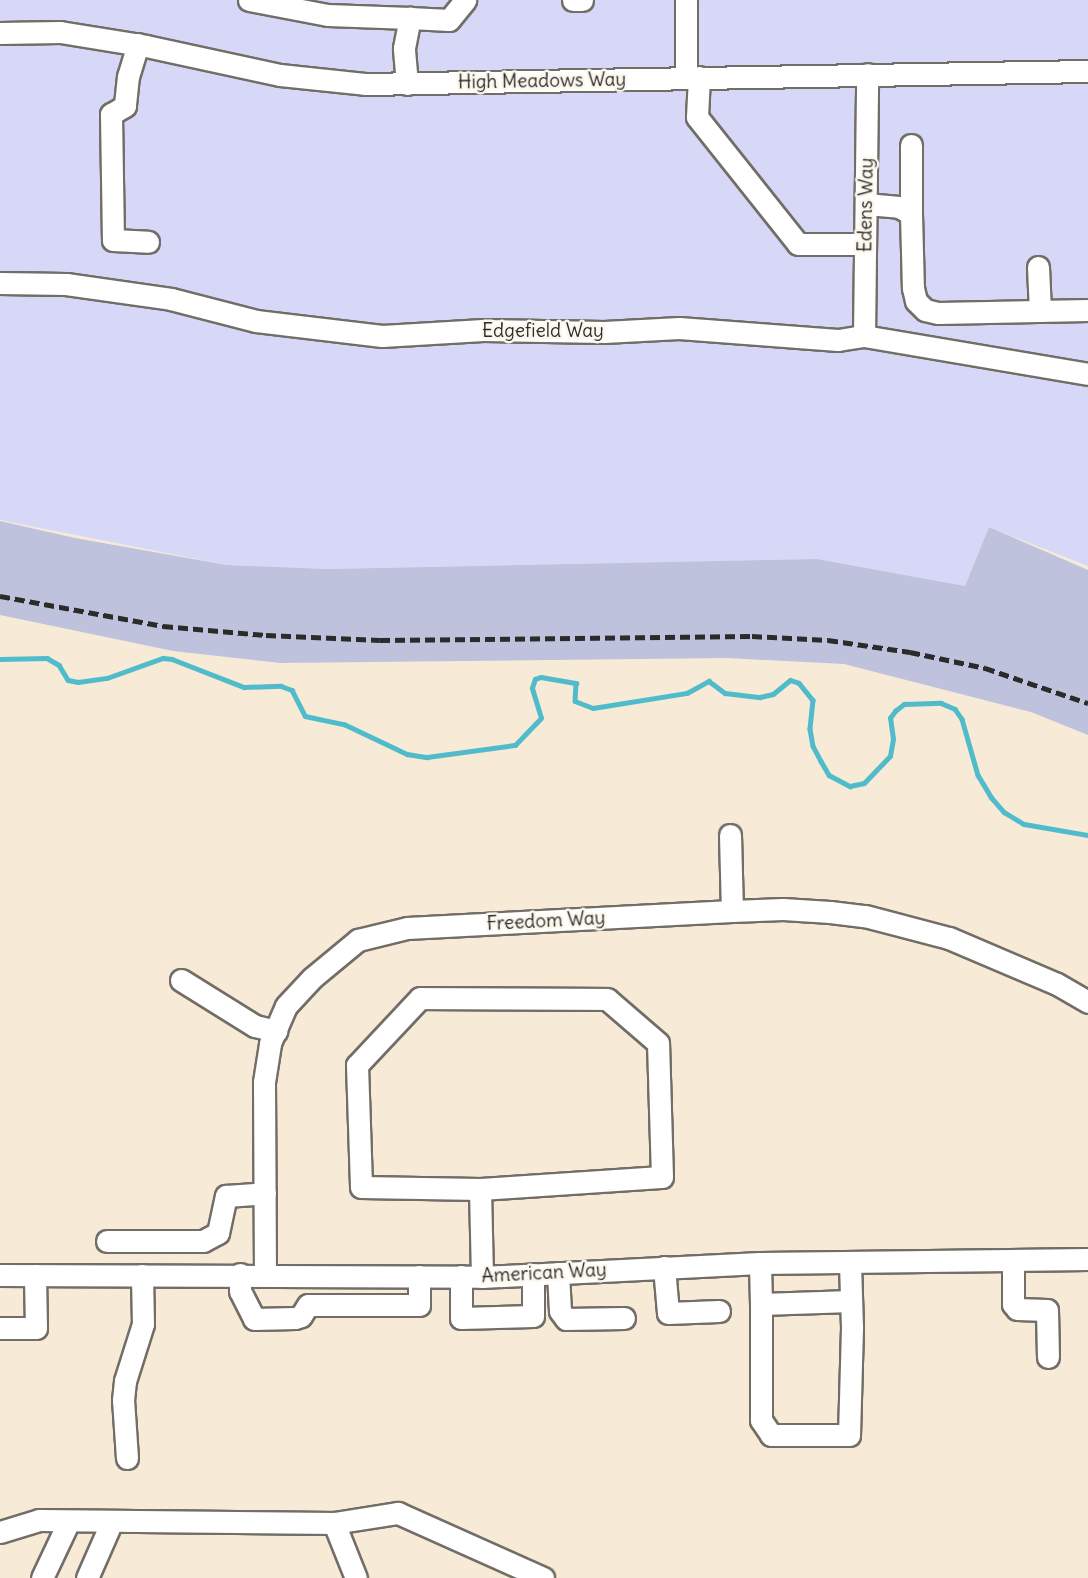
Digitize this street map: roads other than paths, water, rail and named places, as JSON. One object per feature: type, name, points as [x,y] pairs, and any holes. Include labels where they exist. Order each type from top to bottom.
[{"type":"street","points":[[249,0],[328,15],[449,20],[465,0]]},
{"type":"street","points":[[573,0],[582,0]]},
{"type":"street","points":[[687,0],[697,117],[798,244],[865,244]]},
{"type":"street","points":[[407,83],[404,48],[410,18]]},
{"type":"street","name":"High Meadows Way","points":[[0,33],[60,32],[138,44],[280,75],[365,85],[1088,71]]},
{"type":"street","points":[[138,44],[128,76],[125,106],[111,114],[113,240],[148,242]]},
{"type":"street","name":"Edens Way","points":[[864,336],[867,74]]},
{"type":"street","points":[[911,145],[913,288],[916,301],[925,310],[938,313],[1088,310]]},
{"type":"street","points":[[866,204],[899,207],[911,214]]},
{"type":"street","points":[[1038,267],[1040,311]]},
{"type":"street","name":"Edgefield Way","points":[[0,283],[79,285],[171,299],[256,321],[382,335],[483,330],[604,332],[679,328],[838,340],[864,336],[1088,374]]},
{"type":"street","points":[[730,835],[732,911]]},
{"type":"street","name":"Freedom Way","points":[[265,1274],[264,1082],[270,1043],[286,1006],[312,978],[358,940],[407,928],[783,909],[865,916],[948,939],[1057,984],[1088,1002]]},
{"type":"street","points":[[181,981],[255,1026],[275,1031]]},
{"type":"street","points":[[420,999],[607,999],[658,1043],[662,1177],[480,1189],[360,1187],[357,1065],[420,999]]},
{"type":"street","points":[[480,1189],[472,1276],[461,1318],[533,1316],[533,1274]]},
{"type":"street","points":[[107,1241],[203,1241],[218,1233],[226,1196],[265,1193]]},
{"type":"street","name":"American Way","points":[[0,1275],[472,1276],[760,1263],[1088,1259]]},
{"type":"street","points":[[1013,1261],[1013,1304],[1017,1309],[1047,1310],[1048,1357]]},
{"type":"street","points":[[760,1263],[761,1420],[771,1435],[822,1437],[849,1435],[850,1262]]},
{"type":"street","points":[[664,1267],[668,1313],[719,1311]]},
{"type":"street","points":[[558,1273],[560,1311],[566,1320],[624,1318]]},
{"type":"street","points":[[240,1274],[240,1290],[254,1319],[295,1318],[301,1316],[308,1305],[419,1305],[419,1276]]},
{"type":"street","points":[[0,1328],[36,1328],[35,1275]]},
{"type":"street","points":[[127,1458],[123,1400],[125,1381],[143,1324],[142,1275]]},
{"type":"street","points":[[761,1304],[851,1301]]},
{"type":"street","points":[[0,1532],[39,1520],[334,1523],[398,1513],[543,1578]]},
{"type":"street","points":[[42,1578],[69,1521]]},
{"type":"street","points":[[87,1578],[112,1521]]},
{"type":"street","points":[[334,1523],[356,1578]]},
{"type":"waterway","points":[[0,659],[47,658],[59,665],[68,680],[78,682],[107,678],[163,658],[172,659],[244,687],[281,686],[292,690],[305,716],[344,724],[407,754],[427,757],[515,745],[541,718],[532,688],[535,679],[541,677],[576,683],[575,701],[593,708],[687,693],[709,681],[725,693],[760,697],[773,694],[790,680],[799,683],[813,700],[810,729],[813,746],[821,761],[829,775],[850,786],[864,783],[890,756],[893,739],[890,718],[895,711],[904,704],[941,703],[955,709],[962,719],[978,775],[1004,812],[1024,824],[1088,835]]},
{"type":"railway","points":[[0,596],[163,626],[266,635],[380,640],[752,636],[828,640],[910,652],[985,668],[1088,703]]}]
